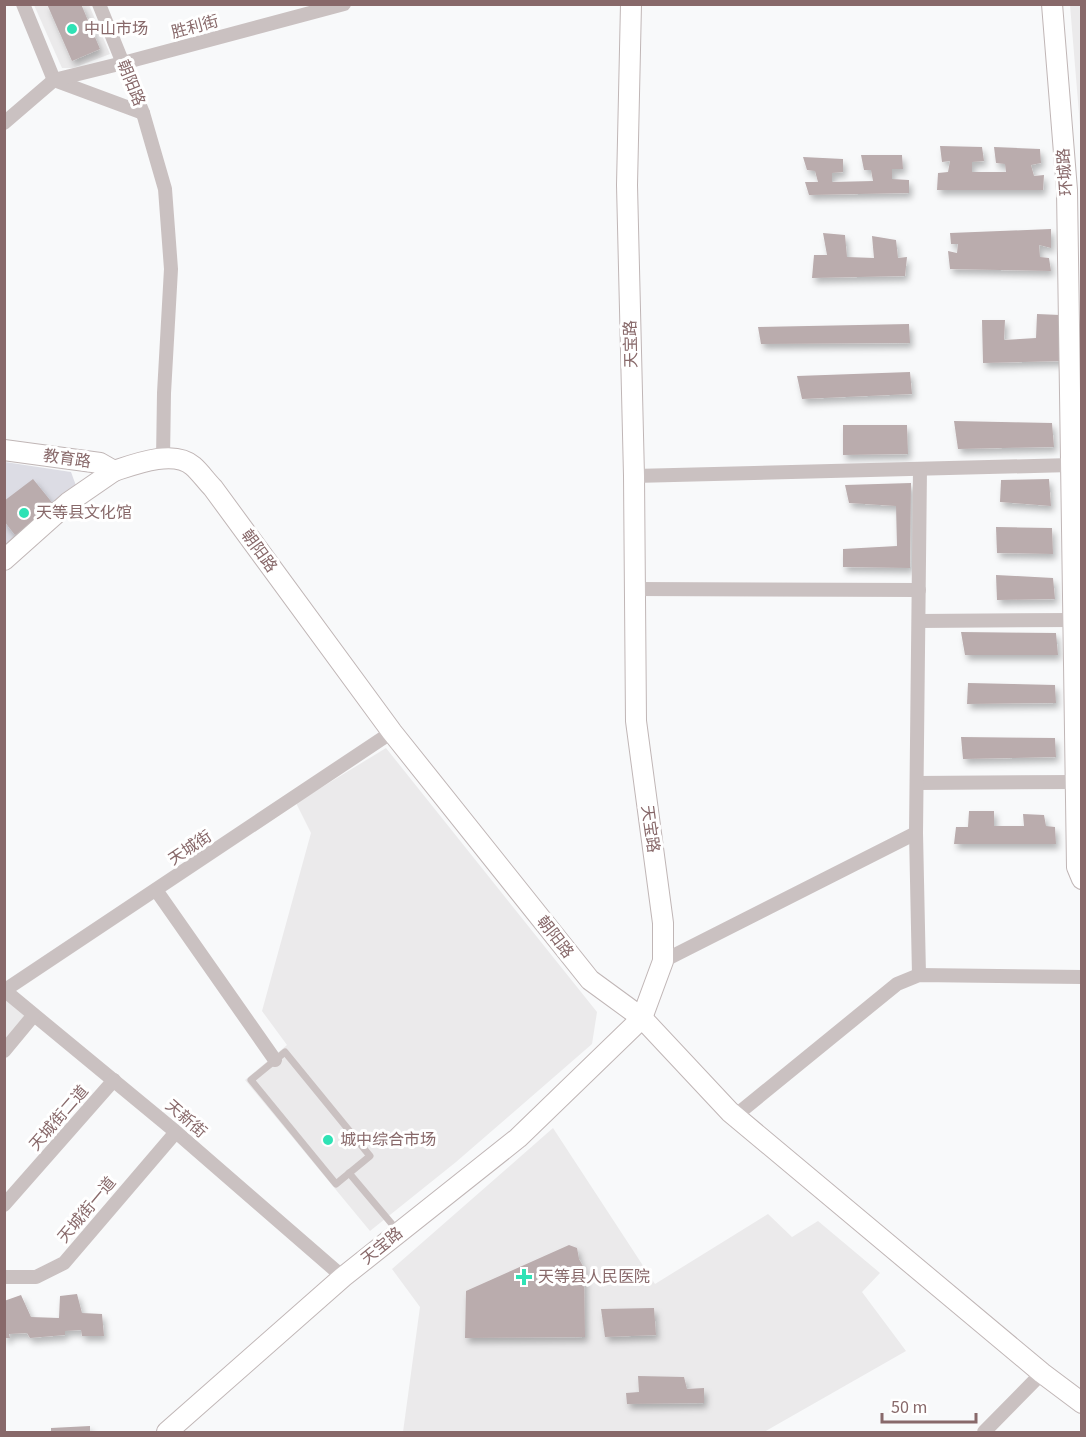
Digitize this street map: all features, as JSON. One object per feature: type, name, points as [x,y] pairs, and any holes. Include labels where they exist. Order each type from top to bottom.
[{"type":"main road","name":"天宝路","points":[[166,1432],[343,1277],[518,1138],[642,1018],[663,961],[663,923],[636,720],[634,476],[627,185],[631,4]]},
{"type":"main road","name":"环城路","points":[[1052,6],[1067,190],[1075,782],[1077,867],[1082,879]]},
{"type":"main road","name":"教育路","points":[[4,450],[100,463],[114,471],[144,461],[163,459]]},
{"type":"main road","name":"朝阳路","points":[[163,459],[181,459],[192,465],[213,488],[392,732],[590,980],[642,1018],[735,1116],[1042,1373],[1082,1403]]},
{"type":"main road","points":[[4,560],[69,502],[114,471]]},
{"type":"street","points":[[23,4],[54,80],[143,113]]},
{"type":"street","name":"朝阳路","points":[[99,4],[143,113],[165,189],[171,269],[163,459]]},
{"type":"street","name":"胜利街","points":[[54,80],[344,4]]},
{"type":"street","points":[[4,123],[54,80]]},
{"type":"street","points":[[634,476],[1071,465]]},
{"type":"street","points":[[919,975],[916,833],[920,469]]},
{"type":"street","points":[[635,589],[919,590]]},
{"type":"street","points":[[919,621],[1073,620]]},
{"type":"street","name":"天城街","points":[[5,990],[392,732]]},
{"type":"street","points":[[917,783],[1075,782]]},
{"type":"street","points":[[663,961],[916,833]]},
{"type":"street","points":[[156,890],[275,1060]]},
{"type":"street","points":[[735,1116],[897,984],[919,975],[1082,977]]},
{"type":"street","name":"天新街","points":[[5,990],[33,1016],[176,1132],[343,1277]]},
{"type":"street","points":[[4,1051],[33,1016]]},
{"type":"street","name":"天城街二道","points":[[4,1205],[114,1080]]},
{"type":"street","name":"天城街一道","points":[[4,1277],[36,1277],[64,1263],[176,1132]]},
{"type":"street","points":[[984,1432],[1042,1373]]},
{"type":"lane","points":[[285,1052],[370,1156],[349,1173],[336,1184],[250,1080],[285,1052]]},
{"type":"lane","points":[[349,1173],[399,1232]]},
{"type":"shaded area","name":"中山市场","points":[[34,5],[89,5],[110,54],[73,68],[62,68]]},
{"type":"shaded area","points":[[1070,5],[1081,5],[1081,138]]},
{"type":"shaded area","points":[[5,462],[71,472],[78,491],[5,549]]},
{"type":"shaded area","points":[[386,748],[597,1012],[592,1044],[456,1162],[370,1231],[245,1080],[287,1045],[262,1011],[311,833],[296,803]]},
{"type":"shaded area","points":[[5,997],[28,1016],[5,1044]]},
{"type":"shaded area","name":"天等县人民医院","points":[[553,1128],[655,1284],[768,1214],[792,1237],[818,1221],[880,1273],[862,1292],[906,1351],[764,1432],[403,1432],[420,1307],[392,1269]]},
{"type":"building","points":[[47,4],[81,4],[100,49],[72,61]]},
{"type":"building","points":[[940,146],[982,147],[984,161],[972,162],[972,172],[1006,172],[1005,164],[996,163],[994,147],[1040,149],[1041,163],[1031,165],[1034,176],[1044,175],[1043,190],[937,190],[938,173],[948,172],[950,161],[942,162]]},
{"type":"building","points":[[861,155],[902,155],[903,169],[892,169],[892,179],[909,180],[909,193],[809,195],[805,182],[818,182],[815,171],[807,170],[803,157],[843,159],[843,172],[832,173],[832,182],[873,181],[871,170],[864,170]]},
{"type":"building","points":[[1051,229],[1051,248],[1039,245],[1040,257],[1049,258],[1051,271],[950,269],[948,251],[957,253],[958,244],[951,244],[950,233]]},
{"type":"building","points":[[823,233],[845,235],[847,257],[874,258],[872,236],[896,240],[898,258],[907,257],[905,276],[812,278],[814,255],[827,255]]},
{"type":"building","points":[[1037,314],[1060,315],[1062,361],[983,363],[982,320],[1005,320],[1004,340],[1036,338]]},
{"type":"building","points":[[909,324],[910,343],[761,344],[758,327]]},
{"type":"building","points":[[910,372],[912,394],[802,399],[797,376]]},
{"type":"building","points":[[954,421],[1052,423],[1054,447],[958,449]]},
{"type":"building","points":[[843,425],[907,425],[908,454],[843,455]]},
{"type":"building","name":"天等县文化馆","points":[[33,479],[54,505],[15,535],[4,521],[4,501]]},
{"type":"building","points":[[1049,479],[1051,506],[1000,502],[1001,480]]},
{"type":"building","points":[[911,483],[910,568],[843,567],[843,549],[897,546],[896,506],[849,503],[845,485]]},
{"type":"building","points":[[996,527],[1052,528],[1053,554],[997,553]]},
{"type":"building","points":[[996,575],[1053,578],[1055,599],[997,600]]},
{"type":"building","points":[[961,632],[1056,633],[1058,655],[965,655]]},
{"type":"building","points":[[968,683],[1055,685],[1056,703],[967,704]]},
{"type":"building","points":[[961,737],[1055,738],[1056,757],[963,759]]},
{"type":"building","points":[[969,811],[994,811],[994,826],[1024,826],[1023,814],[1044,815],[1046,826],[1055,827],[1056,844],[954,844],[956,827],[968,827]]},
{"type":"building","points":[[569,1245],[577,1248],[584,1268],[585,1337],[465,1338],[466,1291]]},
{"type":"building","points":[[77,1294],[82,1313],[102,1314],[104,1336],[82,1336],[81,1330],[65,1331],[65,1335],[30,1338],[27,1333],[9,1334],[10,1338],[4,1338],[4,1301],[21,1295],[31,1317],[59,1318],[60,1296]]},
{"type":"building","points":[[654,1308],[656,1335],[605,1337],[601,1309]]},
{"type":"building","points":[[638,1376],[684,1377],[687,1389],[704,1388],[704,1403],[627,1404],[626,1393],[639,1392]]},
{"type":"building","points":[[90,1426],[90,1432],[51,1432],[51,1428]]},
{"type":"place","name":"中山市场","points":[[72,29]]},
{"type":"place","name":"天等县文化馆","points":[[24,513]]},
{"type":"place","name":"城中综合市场","points":[[328,1140]]},
{"type":"place","name":"天等县人民医院","points":[[524,1277]]}]
